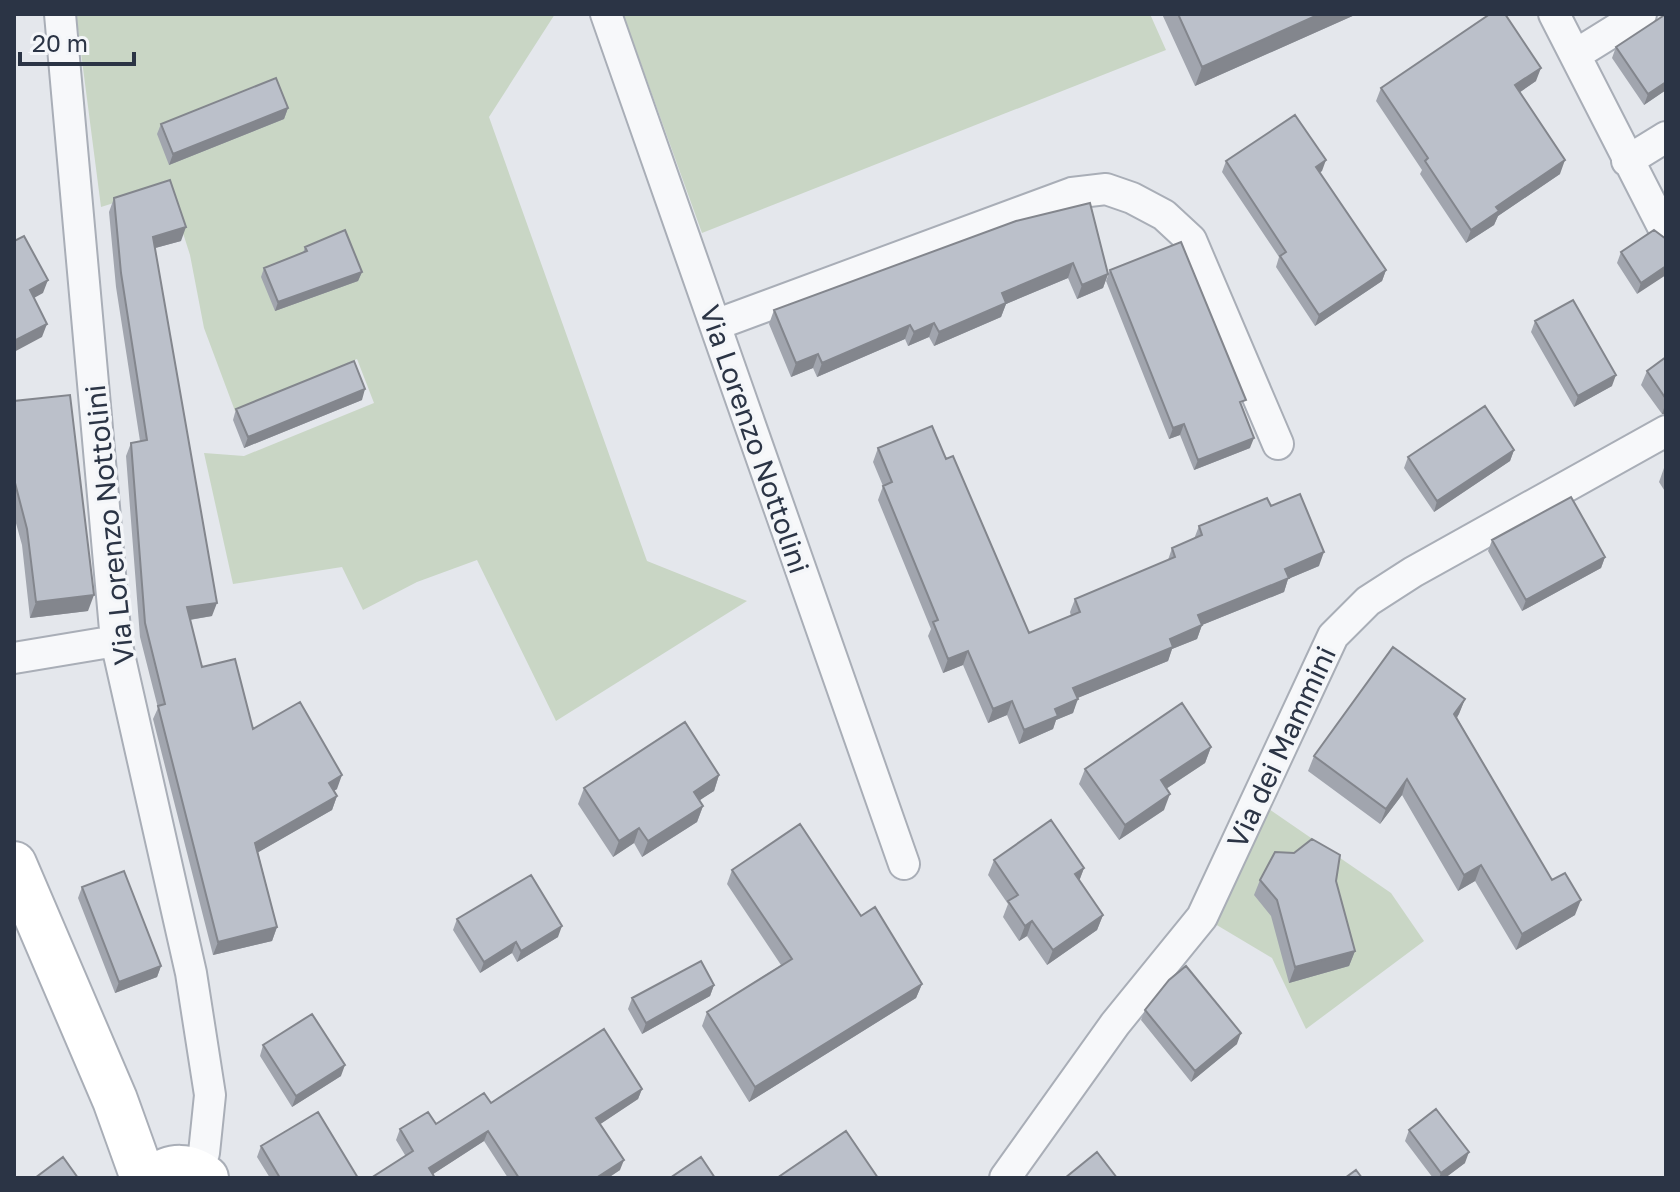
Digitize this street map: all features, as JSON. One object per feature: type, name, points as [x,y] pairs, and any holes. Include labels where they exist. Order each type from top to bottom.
[{"type":"street","name":"Via Lorenzo Nottolini","points":[[60,14],[116,641],[191,973],[210,1095],[204,1153],[174,1175]]},
{"type":"street","name":"Via Lorenzo Nottolini","points":[[606,14],[904,864]]},
{"type":"street","points":[[1554,14],[1666,233]]},
{"type":"street","points":[[1575,55],[1641,14]]},
{"type":"street","points":[[1627,161],[1666,137]]},
{"type":"street","points":[[715,325],[1072,193],[1106,189],[1164,215],[1191,240],[1278,444]]},
{"type":"street","name":"Via dei Mammini","points":[[1005,1178],[1115,1024],[1202,917],[1333,636],[1368,601],[1413,572],[1666,431]]},
{"type":"street","points":[[14,658],[116,641]]},
{"type":"street","points":[[14,864],[121,1115],[174,1175]]},
{"type":"green space","points":[[76,14],[555,14],[489,117],[647,561],[747,601],[556,721],[477,560],[417,582],[363,610],[342,567],[233,584],[204,453],[244,456],[374,403],[357,359],[235,411],[204,328],[190,255],[168,186],[101,207]]},
{"type":"green space","points":[[623,14],[1150,14],[1166,50],[702,233]]},
{"type":"green space","points":[[1266,807],[1391,893],[1424,941],[1306,1029],[1272,958],[1210,921]]},
{"type":"building","points":[[1178,14],[1320,14],[1202,67]]},
{"type":"building","points":[[1490,14],[1505,14],[1541,68],[1515,85],[1565,160],[1496,207],[1499,211],[1471,230],[1381,88]]},
{"type":"building","points":[[1666,14],[1666,82],[1648,94],[1616,47]]},
{"type":"building","points":[[276,78],[288,108],[173,154],[161,124]]},
{"type":"building","points":[[1295,115],[1326,160],[1316,167],[1386,270],[1319,315],[1280,256],[1286,252],[1226,161]]},
{"type":"building","points":[[170,180],[186,227],[153,237],[217,603],[187,607],[202,667],[235,659],[253,729],[300,702],[342,775],[329,783],[337,796],[255,843],[277,927],[218,942],[158,706],[165,704],[145,623],[131,443],[147,440],[121,273],[114,198]]},
{"type":"building","points":[[1090,203],[1108,274],[1082,285],[1073,263],[1002,293],[1006,303],[939,332],[934,323],[914,332],[910,325],[822,363],[818,354],[796,363],[774,310],[1016,221]]},
{"type":"building","points":[[345,230],[362,272],[278,302],[264,268],[307,251],[305,247]]},
{"type":"building","points":[[1654,230],[1666,239],[1666,266],[1641,283],[1621,252]]},
{"type":"building","points":[[24,236],[48,280],[30,290],[47,324],[14,341],[14,241]]},
{"type":"building","points":[[1181,242],[1246,400],[1240,402],[1254,438],[1198,460],[1184,424],[1173,428],[1110,270]]},
{"type":"building","points":[[1573,300],[1616,375],[1578,396],[1535,321]]},
{"type":"building","points":[[1666,357],[1666,399],[1647,371]]},
{"type":"building","points":[[354,361],[365,389],[248,437],[236,409]]},
{"type":"building","points":[[70,395],[94,595],[36,602],[27,529],[14,479],[14,401]]},
{"type":"building","points":[[1485,406],[1514,450],[1437,501],[1408,457]]},
{"type":"building","points":[[932,426],[946,459],[953,456],[1029,633],[1080,612],[1075,599],[1175,557],[1172,548],[1202,535],[1199,526],[1267,498],[1271,506],[1300,494],[1324,552],[1285,569],[1289,578],[1198,615],[1202,625],[1170,639],[1173,647],[1073,688],[1078,699],[1055,709],[1058,716],[1024,730],[1012,701],[993,709],[968,651],[948,659],[933,622],[938,620],[883,486],[892,482],[878,448]]},
{"type":"building","points":[[1571,497],[1605,557],[1526,600],[1492,540]]},
{"type":"building","points":[[1393,647],[1465,699],[1454,714],[1552,880],[1565,873],[1581,900],[1522,934],[1481,865],[1464,875],[1407,779],[1386,809],[1314,756]]},
{"type":"building","points":[[1182,703],[1211,747],[1161,780],[1170,794],[1125,825],[1085,769]]},
{"type":"building","points":[[685,722],[719,775],[694,792],[703,806],[648,841],[639,828],[619,841],[584,788]]},
{"type":"building","points":[[1051,820],[1084,868],[1075,874],[1103,915],[1053,950],[1032,921],[1025,926],[1008,901],[1018,895],[994,860]]},
{"type":"building","points":[[800,824],[861,916],[875,907],[922,984],[755,1087],[707,1012],[792,959],[732,870]]},
{"type":"building","points":[[1312,839],[1340,855],[1336,881],[1355,951],[1295,967],[1277,900],[1260,880],[1275,852],[1294,853]]},
{"type":"building","points":[[124,871],[161,966],[119,982],[82,887]]},
{"type":"building","points":[[531,875],[562,926],[521,951],[516,942],[484,962],[457,919]]},
{"type":"building","points":[[701,961],[714,985],[646,1023],[632,998]]},
{"type":"building","points":[[1186,966],[1241,1033],[1195,1071],[1145,1010],[1169,980]]},
{"type":"building","points":[[312,1014],[345,1065],[296,1096],[263,1045]]},
{"type":"building","points":[[604,1029],[642,1089],[596,1118],[624,1160],[596,1178],[519,1178],[488,1131],[429,1168],[435,1178],[371,1178],[413,1151],[400,1129],[428,1112],[436,1124],[484,1093],[491,1103]]},
{"type":"building","points":[[1436,1109],[1469,1152],[1441,1173],[1409,1130]]},
{"type":"building","points":[[318,1112],[358,1178],[280,1178],[261,1146]]},
{"type":"building","points":[[846,1131],[878,1178],[777,1178]]},
{"type":"building","points":[[1097,1152],[1117,1178],[1065,1178]]},
{"type":"building","points":[[63,1157],[78,1178],[35,1178]]},
{"type":"building","points":[[701,1157],[715,1178],[670,1178]]},
{"type":"building","points":[[1356,1170],[1362,1178],[1345,1178]]}]
